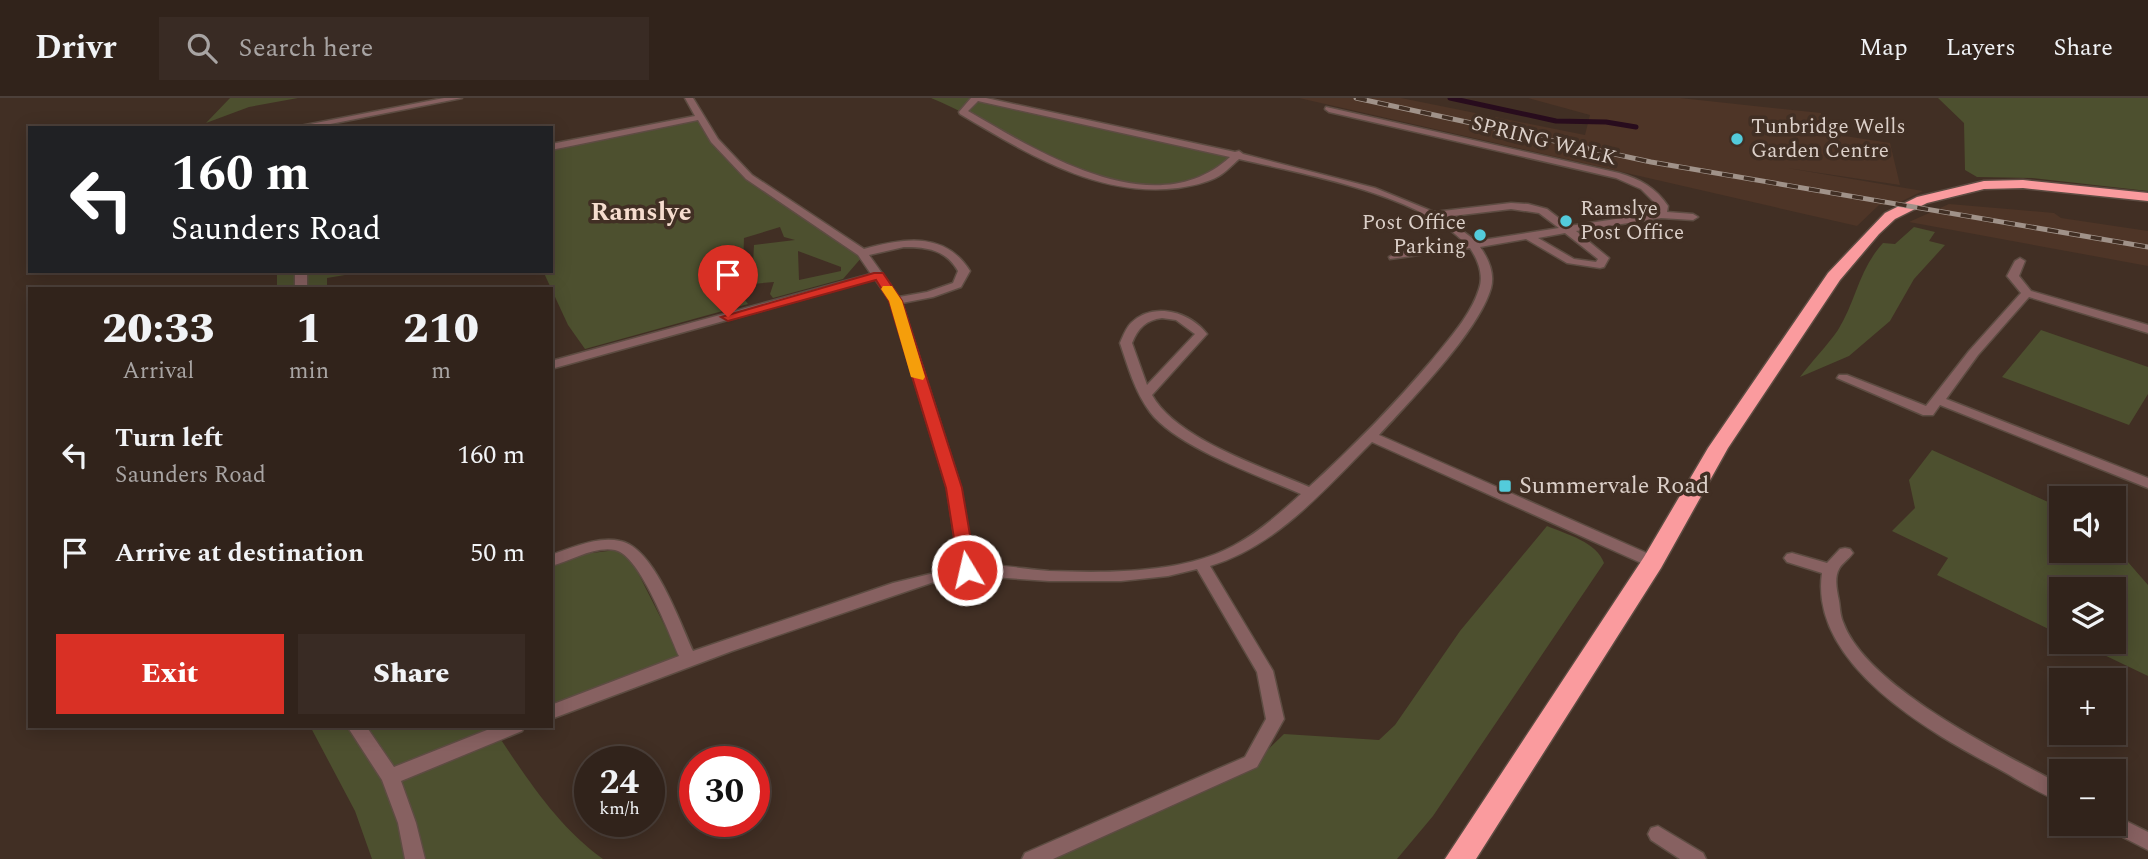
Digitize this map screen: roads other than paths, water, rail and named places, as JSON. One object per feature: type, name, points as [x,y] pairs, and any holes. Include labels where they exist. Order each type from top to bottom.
[{"type":"highway","points":[[1460,859],[1653,562],[1718,448],[1834,276],[1890,216],[1940,195],[1993,184],[2049,186],[2148,197]]},
{"type":"street","points":[[305,126],[458,98]]},
{"type":"street","points":[[689,98],[714,140],[749,177],[862,253],[896,301],[954,488],[967,570]]},
{"type":"street","points":[[553,711],[688,658],[900,588],[967,570],[1123,579],[1201,563],[1241,549],[1312,494],[1371,436],[1476,313],[1487,284],[1476,246],[1433,215],[1345,183],[1239,154],[976,98],[963,112],[1076,171],[1139,186],[1184,184],[1215,175],[1239,154]]},
{"type":"street","name":"SPRING WALK","points":[[1329,109],[1415,132],[1619,177],[1642,185],[1657,197],[1663,206],[1661,215]]},
{"type":"street","points":[[553,147],[701,117]]},
{"type":"street","points":[[1433,215],[1511,206],[1528,207],[1543,211],[1604,258],[1600,265],[1582,266],[1566,261],[1528,236]]},
{"type":"street","points":[[1394,257],[1661,215],[1693,217]]},
{"type":"street","points":[[862,253],[891,244],[940,247],[958,257],[964,271],[957,285],[929,295],[896,301]]},
{"type":"street","points":[[2021,261],[2014,276],[2027,293],[2148,329]]},
{"type":"street","points":[[553,364],[879,275]]},
{"type":"street","points":[[1843,378],[1928,412],[2027,293]]},
{"type":"street","points":[[1145,395],[1201,334],[1186,319],[1167,315],[1147,316],[1134,326],[1126,343],[1145,395],[1158,414],[1184,434],[1312,494]]},
{"type":"street","points":[[1938,400],[2148,483]]},
{"type":"street","points":[[1371,436],[1653,562]]},
{"type":"street","points":[[553,560],[597,547],[621,546],[635,557],[646,572],[688,658]]},
{"type":"street","points":[[1845,553],[1830,570],[1828,608],[1837,630],[1854,658],[1886,689],[1968,742],[2049,787]]},
{"type":"street","points":[[1792,558],[1830,570]]},
{"type":"street","points":[[1032,859],[1251,762],[1275,719],[1265,671],[1201,563]]},
{"type":"street","points":[[357,728],[390,777],[407,823],[415,859]]},
{"type":"street","points":[[390,777],[511,728]]},
{"type":"street","points":[[2126,830],[2148,842]]},
{"type":"street","points":[[1658,834],[1696,859]]},
{"type":"waterway","points":[[1450,98],[1556,121],[1606,122],[1636,127]]},
{"type":"railway","points":[[1356,98],[1651,162],[2148,247]]},
{"type":"place","name":"Tunbridge Wells Garden Centre","points":[[1737,139]]},
{"type":"place","name":"Ramslye Post Office","points":[[1566,221]]},
{"type":"place","name":"Post Office Parking","points":[[1480,235]]},
{"type":"place","name":"Summervale Road","points":[[1505,486]]},
{"type":"district","name":"Ramslye","points":[[641,212]]}]
